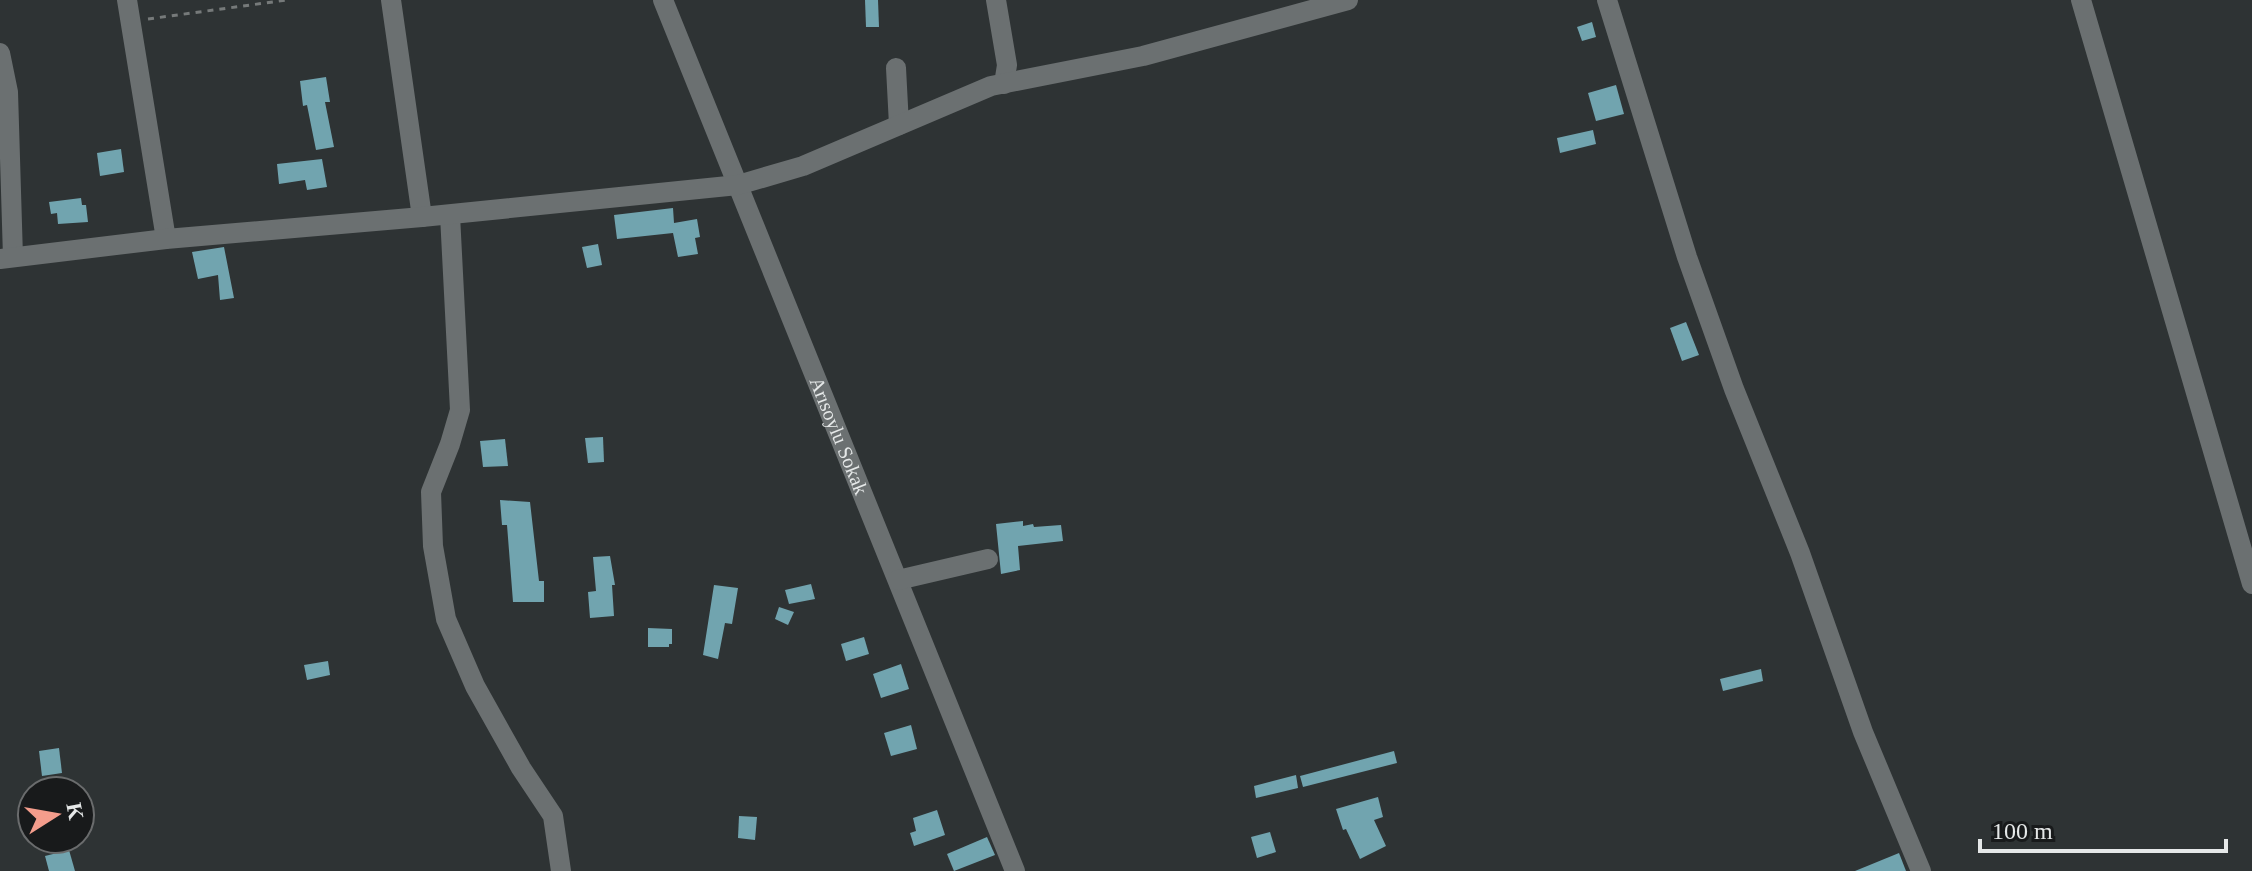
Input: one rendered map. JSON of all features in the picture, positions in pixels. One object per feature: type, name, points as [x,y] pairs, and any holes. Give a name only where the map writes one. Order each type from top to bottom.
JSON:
[{"type":"street","points":[[127,0],[166,239]]},
{"type":"street","points":[[391,0],[422,217]]},
{"type":"street","name":"Arısoylu Sokak","points":[[663,0],[1015,871]]},
{"type":"street","points":[[996,0],[1007,65],[1004,84]]},
{"type":"street","points":[[0,53],[8,92],[7,258],[166,239],[450,215],[738,185],[803,166],[991,86],[1143,56],[1348,0]]},
{"type":"street","points":[[1607,0],[1687,257],[1734,389],[1800,553],[1863,732],[1921,871]]},
{"type":"street","points":[[2081,0],[2252,584]]},
{"type":"street","points":[[896,68],[899,125]]},
{"type":"street","points":[[450,215],[460,410],[431,492],[433,546],[446,619],[475,686],[521,768],[553,816],[561,871]]},
{"type":"street","points":[[898,580],[988,559]]},
{"type":"path","points":[[131,22],[287,0]]},
{"type":"building","points":[[865,0],[878,0],[879,27],[866,27]]},
{"type":"building","points":[[1592,22],[1596,37],[1582,41],[1577,27]]},
{"type":"building","points":[[326,77],[330,102],[325,102],[334,147],[316,150],[307,105],[303,106],[300,81]]},
{"type":"building","points":[[1616,85],[1624,114],[1596,121],[1588,93]]},
{"type":"building","points":[[1593,130],[1596,144],[1560,153],[1557,138]]},
{"type":"building","points":[[121,149],[124,172],[100,176],[97,153]]},
{"type":"building","points":[[322,159],[327,187],[307,190],[305,180],[279,184],[277,164]]},
{"type":"building","points":[[81,198],[82,205],[86,205],[88,222],[58,224],[57,213],[51,214],[49,202]]},
{"type":"building","points":[[673,208],[674,223],[697,219],[700,237],[695,238],[698,254],[678,257],[673,233],[617,239],[614,215]]},
{"type":"building","points":[[598,244],[602,265],[587,268],[582,247]]},
{"type":"building","points":[[224,247],[234,298],[220,300],[218,275],[198,279],[192,252]]},
{"type":"building","points":[[1686,322],[1699,355],[1682,361],[1670,328]]},
{"type":"building","points":[[603,437],[604,462],[588,463],[585,438]]},
{"type":"building","points":[[505,439],[508,466],[483,467],[480,441]]},
{"type":"building","points":[[500,500],[530,502],[539,581],[544,581],[544,602],[513,602],[507,525],[502,525]]},
{"type":"building","points":[[1023,521],[1023,526],[1061,525],[1063,541],[1018,546],[1020,570],[1001,574],[996,524]]},
{"type":"building","points":[[610,556],[615,585],[612,585],[614,616],[590,618],[588,592],[596,591],[593,557]]},
{"type":"building","points":[[811,584],[815,599],[789,604],[785,590]]},
{"type":"building","points":[[714,585],[738,588],[732,624],[725,623],[718,659],[703,655]]},
{"type":"building","points":[[779,607],[794,612],[788,625],[775,619]]},
{"type":"building","points":[[648,628],[672,629],[672,644],[669,647],[648,647]]},
{"type":"building","points":[[864,637],[869,654],[846,661],[841,644]]},
{"type":"building","points":[[328,661],[330,675],[307,680],[304,665]]},
{"type":"building","points":[[901,664],[909,689],[881,698],[873,674]]},
{"type":"building","points":[[1761,669],[1763,681],[1723,691],[1720,679]]},
{"type":"building","points":[[911,725],[917,749],[891,756],[884,733]]},
{"type":"building","points":[[59,748],[62,773],[42,775],[39,751]]},
{"type":"building","points":[[1394,751],[1397,763],[1303,787],[1300,776]]},
{"type":"building","points":[[1296,775],[1298,788],[1256,798],[1254,786]]},
{"type":"building","points":[[1378,797],[1383,817],[1374,820],[1386,846],[1360,859],[1346,829],[1343,830],[1336,809]]},
{"type":"building","points":[[937,810],[945,835],[914,846],[910,833],[916,831],[913,818]]},
{"type":"building","points":[[739,816],[757,817],[755,840],[738,838]]},
{"type":"building","points":[[1270,832],[1276,852],[1257,858],[1251,837]]},
{"type":"building","points":[[987,837],[995,855],[954,871],[947,854]]},
{"type":"building","points":[[1899,853],[1906,871],[1855,871]]},
{"type":"building","points":[[70,855],[75,871],[49,871],[45,856]]}]
